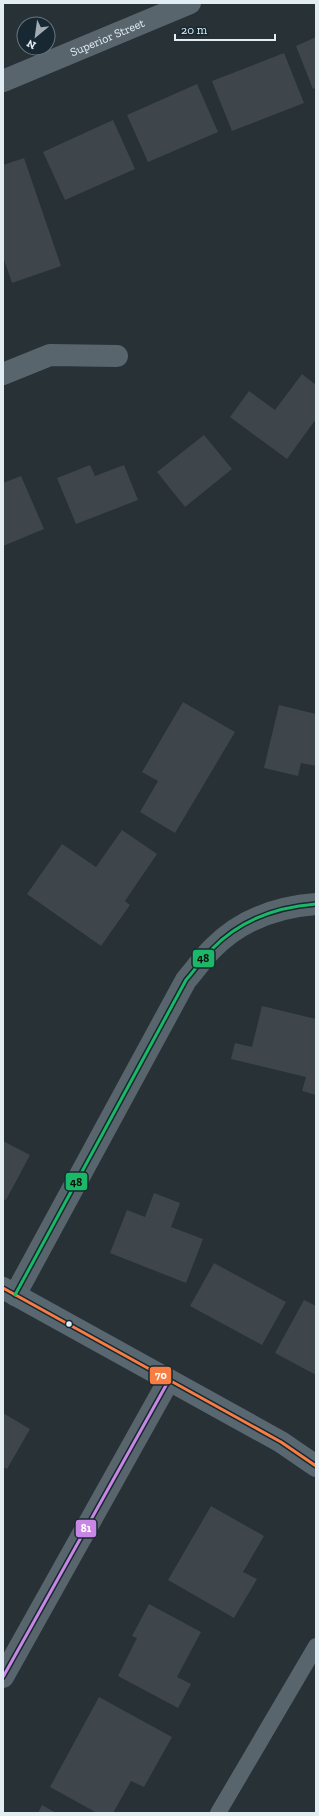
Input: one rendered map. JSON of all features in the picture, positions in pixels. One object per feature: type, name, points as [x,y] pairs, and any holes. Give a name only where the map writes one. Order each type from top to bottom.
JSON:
[{"type":"street","name":"Superior Street","points":[[3,82],[187,4]]},
{"type":"street","points":[[3,374],[50,355],[117,356]]},
{"type":"street","points":[[316,904],[302,905],[267,912],[237,928],[212,949],[186,980],[9,1292],[281,1442],[316,1466]]},
{"type":"street","points":[[3,1677],[169,1380]]},
{"type":"lane","points":[[218,1813],[316,1646]]},
{"type":"building","points":[[316,37],[316,88],[313,89],[296,46]]},
{"type":"building","points":[[284,53],[304,103],[232,131],[212,81]]},
{"type":"building","points":[[197,84],[218,132],[148,162],[127,115]]},
{"type":"building","points":[[113,120],[135,169],[65,200],[43,152]]},
{"type":"building","points":[[24,158],[61,266],[12,283],[3,257],[3,165]]},
{"type":"building","points":[[302,374],[316,385],[316,419],[287,459],[230,417],[249,391],[275,410]]},
{"type":"building","points":[[204,435],[232,469],[185,507],[157,472]]},
{"type":"building","points":[[90,465],[95,476],[124,465],[138,500],[76,524],[57,478]]},
{"type":"building","points":[[21,476],[44,529],[3,546],[3,483]]},
{"type":"building","points":[[183,702],[235,732],[175,833],[140,812],[158,781],[142,772]]},
{"type":"building","points":[[279,705],[316,714],[316,766],[301,763],[298,776],[264,768]]},
{"type":"building","points":[[122,830],[157,854],[125,901],[130,905],[101,946],[27,894],[62,844],[96,867]]},
{"type":"building","points":[[262,1006],[316,1019],[316,1095],[302,1091],[306,1077],[231,1059],[235,1043],[252,1047]]},
{"type":"building","points":[[3,1141],[30,1155],[6,1200],[3,1199]]},
{"type":"building","points":[[154,1193],[180,1203],[171,1227],[203,1239],[186,1283],[110,1253],[127,1210],[145,1217]]},
{"type":"building","points":[[214,1263],[286,1302],[262,1345],[190,1306]]},
{"type":"building","points":[[304,1300],[316,1306],[316,1375],[275,1353]]},
{"type":"building","points":[[3,1413],[30,1429],[7,1469],[3,1467]]},
{"type":"building","points":[[211,1506],[264,1536],[243,1572],[257,1579],[234,1618],[168,1580]]},
{"type":"building","points":[[149,1604],[201,1632],[177,1677],[191,1684],[178,1708],[118,1676],[137,1638],[132,1636]]},
{"type":"building","points":[[99,1697],[172,1737],[144,1787],[131,1781],[113,1813],[97,1813],[50,1787]]},
{"type":"building","points":[[42,1805],[56,1813],[38,1813]]},
{"type":"transit line","name":"48","points":[[15,1295],[186,980],[212,949],[234,930],[273,912],[287,908],[316,904]]},
{"type":"transit line","name":"70","points":[[3,1288],[281,1442],[316,1466]]},
{"type":"transit line","name":"81","points":[[3,1677],[169,1380]]}]
